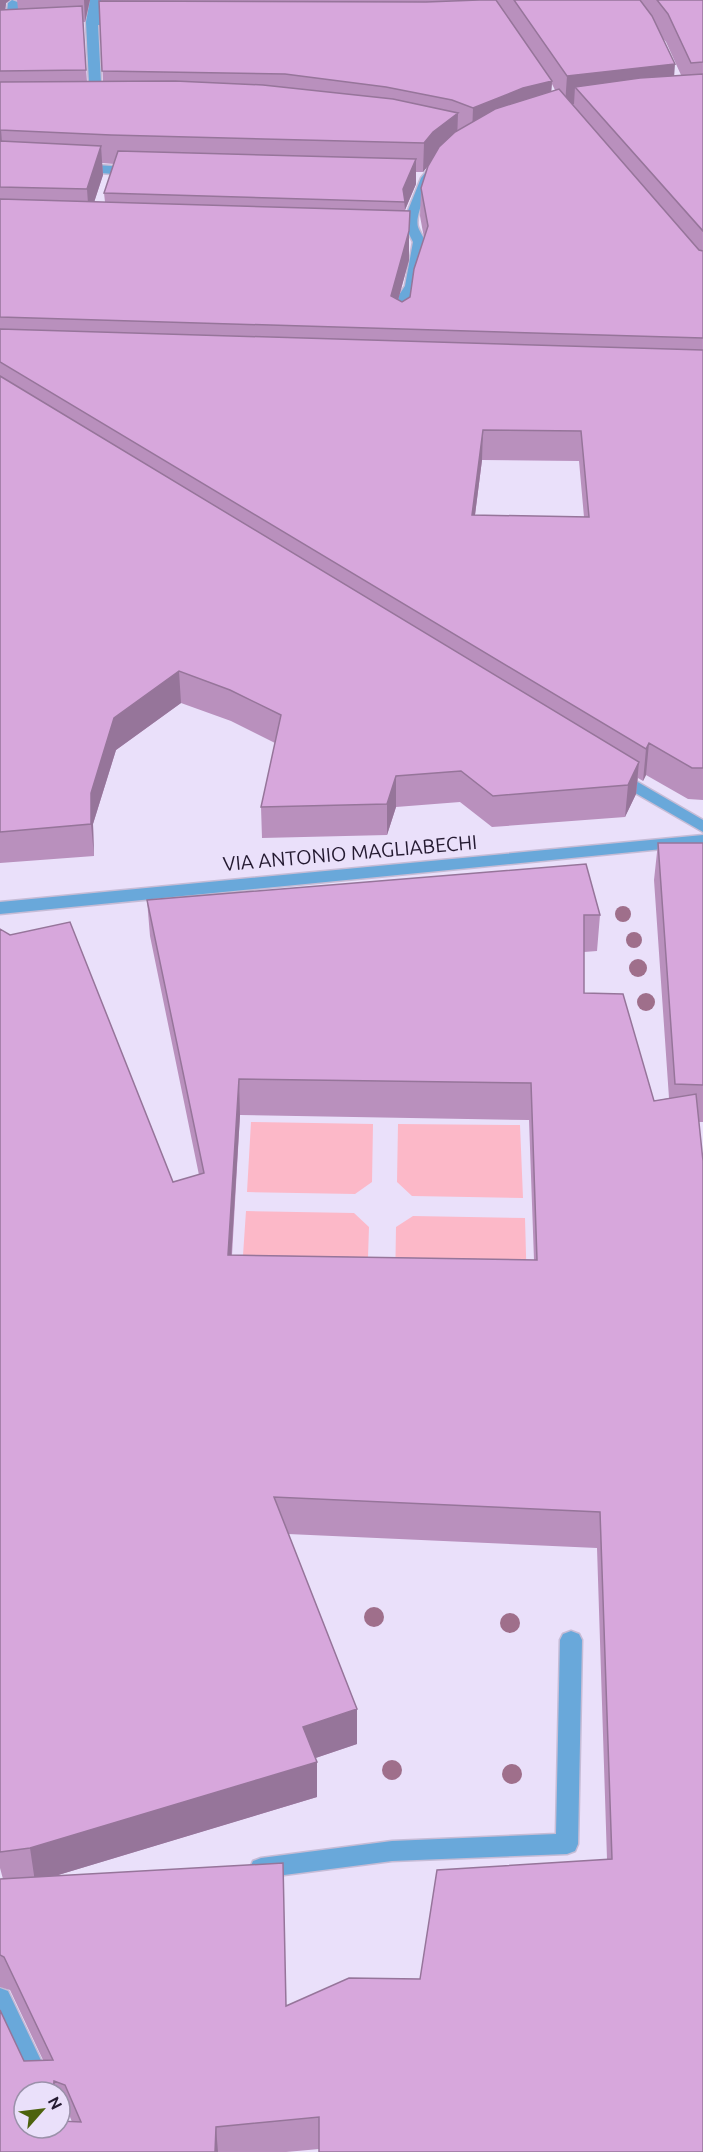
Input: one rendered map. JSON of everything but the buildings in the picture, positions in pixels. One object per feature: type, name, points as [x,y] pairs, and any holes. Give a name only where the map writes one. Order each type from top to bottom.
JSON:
[{"type":"street","points":[[96,0],[88,26],[96,103]]},
{"type":"street","points":[[10,31],[14,3]]},
{"type":"street","points":[[88,26],[140,22]]},
{"type":"street","points":[[400,326],[406,295],[412,286],[419,242],[409,234],[411,218],[422,178],[442,161]]},
{"type":"street","points":[[70,168],[116,174]]},
{"type":"street","points":[[604,767],[703,827]]},
{"type":"street","name":"VIA ANTONIO MAGLIABECHI","points":[[0,908],[703,840]]},
{"type":"street","points":[[237,1871],[392,1851],[567,1844],[571,1640]]},
{"type":"street","points":[[0,1999],[38,2080]]},
{"type":"shaded area","points":[[251,1122],[373,1124],[372,1182],[355,1194],[247,1192]]},
{"type":"shaded area","points":[[398,1124],[520,1125],[523,1198],[412,1196],[397,1182]]},
{"type":"shaded area","points":[[246,1211],[354,1213],[369,1227],[367,1288],[241,1285]]},
{"type":"shaded area","points":[[413,1216],[525,1218],[527,1291],[395,1289],[396,1227]]}]
